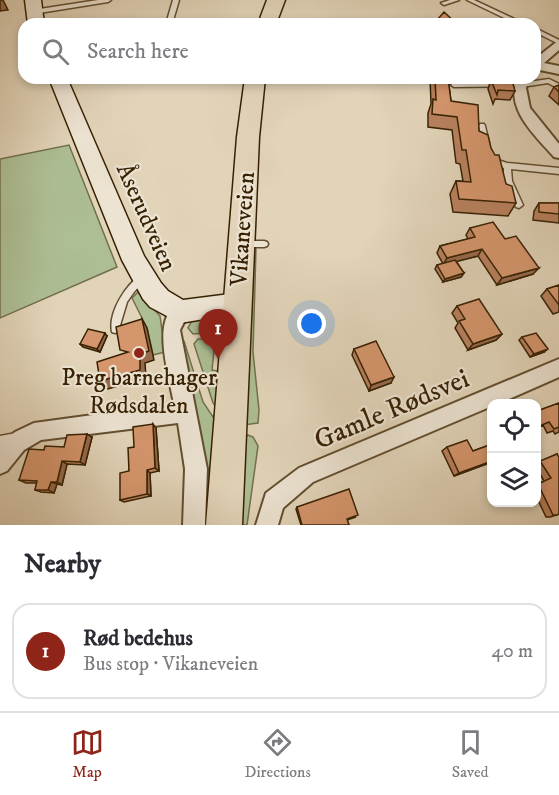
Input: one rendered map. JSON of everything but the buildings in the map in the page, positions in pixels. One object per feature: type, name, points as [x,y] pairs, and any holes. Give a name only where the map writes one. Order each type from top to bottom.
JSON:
[{"type":"main road","points":[[269,18],[276,0]]},
{"type":"main road","name":"Vikaneveien","points":[[224,525],[238,304],[253,244],[251,98],[254,84]]},
{"type":"street","points":[[541,60],[559,43]]},
{"type":"street","points":[[541,66],[559,70]]},
{"type":"street","name":"Åserudveien","points":[[60,84],[121,231],[143,278],[159,299],[180,312]]},
{"type":"street","points":[[520,84],[519,93],[525,110],[559,153]]},
{"type":"street","points":[[194,525],[196,469],[171,330],[180,312],[238,304]]},
{"type":"street","name":"Gamle Rødsvei","points":[[267,525],[274,501],[306,475],[559,368]]},
{"type":"street","points":[[0,464],[10,450],[26,436],[71,425],[186,412]]},
{"type":"lane","points":[[34,12],[108,0]]},
{"type":"lane","points":[[171,18],[176,0]]},
{"type":"lane","points":[[444,3],[456,0]]},
{"type":"lane","points":[[470,0],[509,18]]},
{"type":"lane","points":[[541,33],[559,43]]},
{"type":"lane","points":[[541,81],[549,81],[559,87]]},
{"type":"lane","points":[[454,85],[467,84]]},
{"type":"lane","points":[[482,126],[490,159],[494,163],[559,171]]},
{"type":"lane","points":[[507,166],[508,181],[519,205]]},
{"type":"lane","points":[[115,328],[121,301],[125,294],[143,278]]},
{"type":"lane","points":[[0,441],[26,436]]},
{"type":"green space","points":[[69,145],[117,267],[0,318],[0,159]]},
{"type":"green space","points":[[254,247],[256,249],[253,352],[259,410],[258,423],[244,425]]},
{"type":"green space","points":[[138,292],[160,316],[165,352],[153,355],[147,328],[132,298]]},
{"type":"green space","points":[[206,317],[218,328],[218,332],[193,334],[188,328],[192,321]]},
{"type":"green space","points":[[198,339],[212,339],[215,342],[212,370],[217,371],[223,396],[213,525],[201,525],[181,340],[184,341],[203,402],[213,417],[217,408],[213,403],[194,344]]},
{"type":"green space","points":[[248,435],[253,437],[258,446],[247,525],[233,525],[239,444]]},
{"type":"place","name":"Preg barnehager Rødsdalen","points":[[139,353]]},
{"type":"place","name":"Rød bedehus","points":[[218,359]]}]
